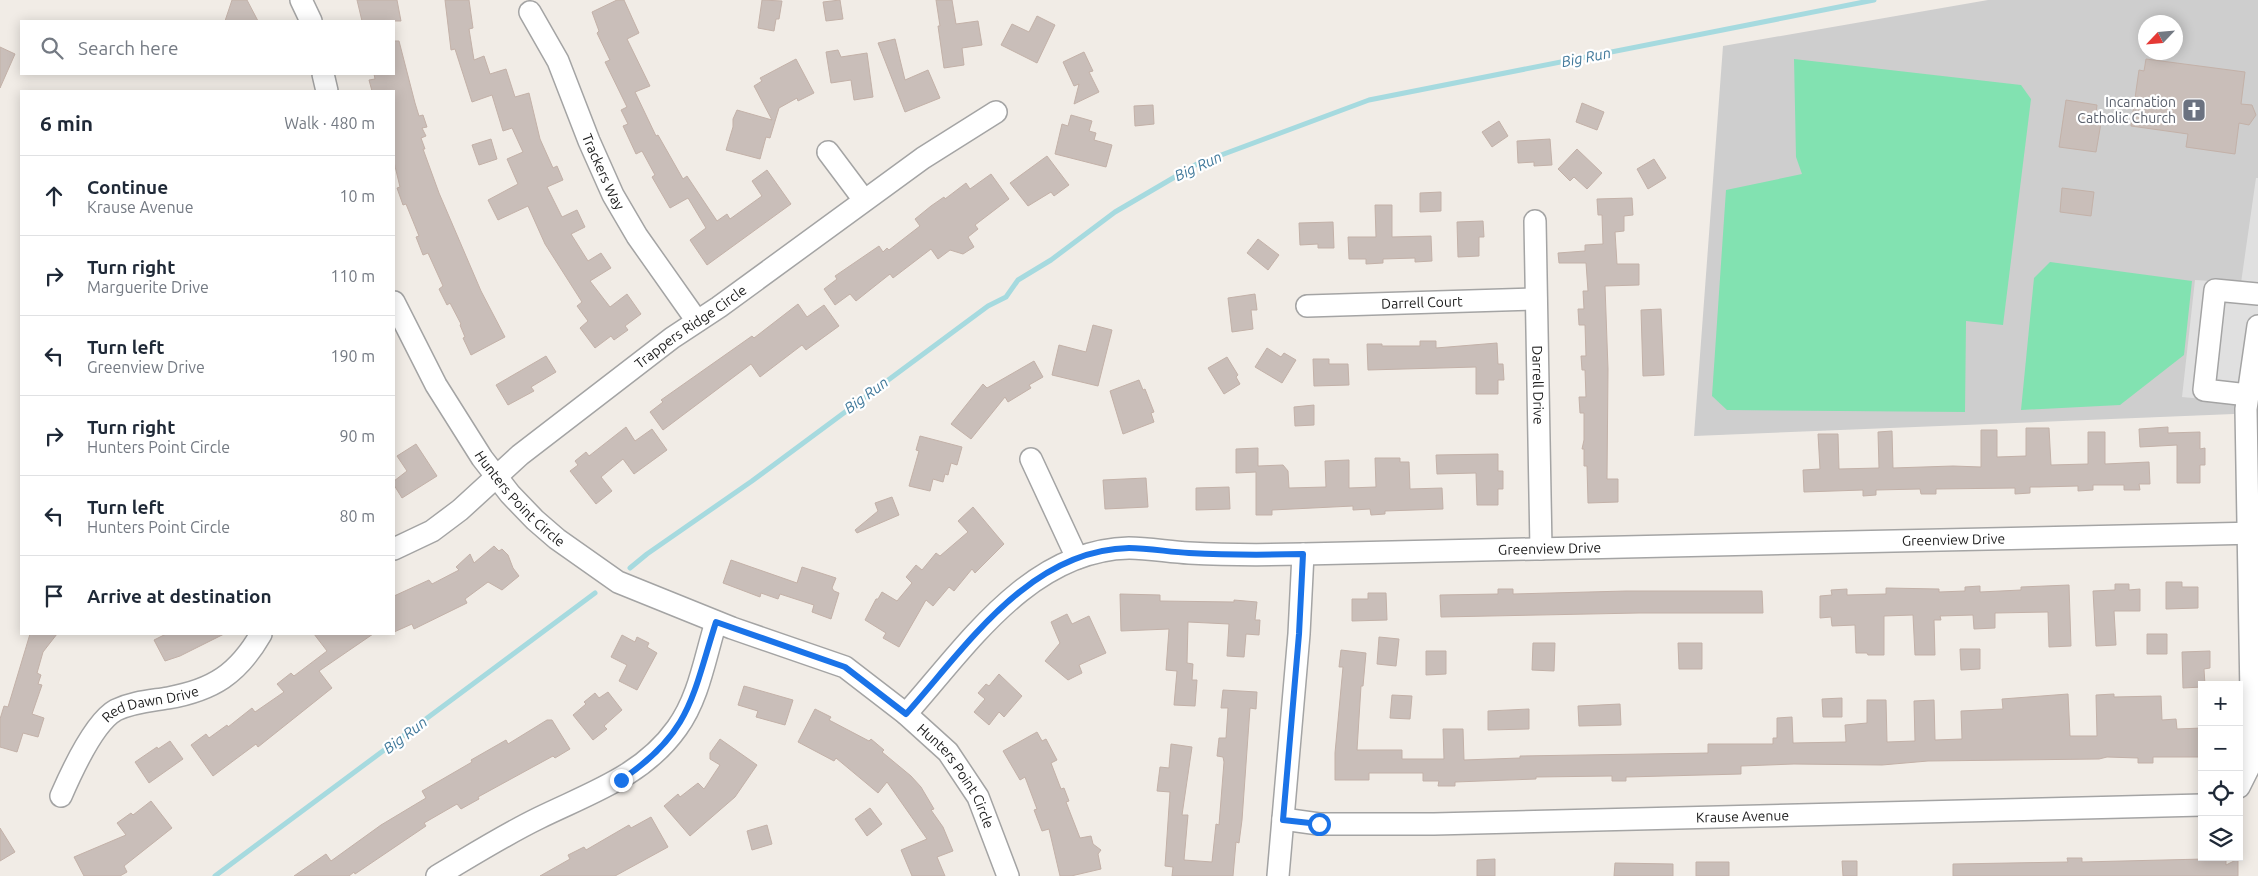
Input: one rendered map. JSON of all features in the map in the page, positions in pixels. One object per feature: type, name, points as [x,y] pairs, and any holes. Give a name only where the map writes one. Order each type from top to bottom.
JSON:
[{"type":"street","points":[[301,0],[311,20]]},
{"type":"street","name":"Trackers Way","points":[[530,12],[558,61],[589,141],[613,195],[637,236],[697,321]]},
{"type":"street","points":[[323,75],[327,90]]},
{"type":"street","name":"Trappers Ridge Circle","points":[[395,549],[432,531],[460,510],[496,477],[582,406],[672,338],[923,158],[996,112]]},
{"type":"street","points":[[828,152],[864,200]]},
{"type":"street","name":"Darrell Drive","points":[[1535,221],[1542,549]]},
{"type":"street","points":[[2251,392],[2204,390],[2215,290],[2258,294]]},
{"type":"street","name":"Darrell Court","points":[[1307,306],[1536,299]]},
{"type":"street","name":"Hunters Point Circle","points":[[395,304],[436,385],[482,458],[510,494],[542,526],[618,582],[716,622],[845,667],[906,714],[948,752],[978,797],[1008,876]]},
{"type":"street","points":[[2243,779],[2250,765],[2252,753],[2254,533],[2251,392],[2258,326]]},
{"type":"street","points":[[1031,459],[1077,558]]},
{"type":"street","name":"Greenview Drive","points":[[906,714],[1003,604],[1042,575],[1077,558],[1102,551],[1128,548],[1232,555],[1303,554],[2254,533]]},
{"type":"street","points":[[1278,876],[1299,634],[1303,554]]},
{"type":"street","points":[[437,876],[538,818],[621,780],[645,764],[663,748],[678,727],[691,703],[716,622]]},
{"type":"street","name":"Red Dawn Drive","points":[[61,796],[71,771],[102,722],[116,711],[142,701],[167,698],[206,689],[225,677],[240,663],[253,649],[261,635]]},
{"type":"street","name":"Krause Avenue","points":[[1283,820],[1319,824],[1434,824],[2198,805]]},
{"type":"shaded area","points":[[1988,0],[2258,0],[2258,413],[1694,436],[1723,46]]},
{"type":"shaded area","points":[[2256,178],[2258,178],[2258,388],[2234,402],[2182,397],[2195,280],[2241,283]]},
{"type":"green space","points":[[1794,59],[2021,85],[2031,99],[2003,325],[1966,321],[1965,412],[1727,410],[1712,396],[1726,190],[1802,174],[1796,157]]},
{"type":"green space","points":[[2050,262],[2192,281],[2184,355],[2120,405],[2021,410],[2034,278]]},
{"type":"building","points":[[232,0],[247,0],[257,20],[225,20]]},
{"type":"building","points":[[357,0],[397,0],[401,21],[362,20]]},
{"type":"building","points":[[445,0],[469,0],[473,28],[469,29],[474,60],[484,56],[490,74],[506,69],[515,97],[529,93],[540,139],[553,168],[557,166],[563,180],[547,187],[562,217],[577,210],[585,227],[571,234],[588,261],[601,253],[611,268],[590,281],[610,307],[627,294],[641,314],[625,326],[628,330],[614,340],[611,336],[595,348],[580,328],[588,321],[577,306],[582,302],[545,244],[528,206],[498,220],[488,200],[518,184],[507,159],[523,152],[512,128],[503,131],[492,95],[472,102],[455,49],[451,50]]},
{"type":"building","points":[[617,0],[624,0],[639,33],[627,39],[650,86],[635,92],[656,136],[658,135],[683,179],[687,176],[717,221],[727,214],[730,219],[762,196],[752,181],[767,170],[791,204],[707,265],[690,240],[706,228],[688,198],[670,208],[652,177],[655,175],[642,151],[636,154],[623,126],[628,124],[621,110],[627,107],[605,62],[610,60],[597,33],[599,31],[592,12]]},
{"type":"building","points":[[762,0],[782,1],[779,19],[776,19],[774,31],[758,28]]},
{"type":"building","points":[[840,0],[843,19],[826,21],[823,2]]},
{"type":"building","points":[[936,0],[952,0],[956,24],[978,21],[982,45],[962,48],[964,65],[944,68]]},
{"type":"building","points":[[1037,16],[1055,25],[1037,63],[1001,45],[1012,24],[1029,32]]},
{"type":"building","points":[[895,39],[905,80],[928,70],[940,98],[905,112],[878,43]]},
{"type":"building","points":[[395,41],[399,41],[419,116],[423,115],[427,127],[422,128],[426,136],[421,138],[425,149],[423,149],[439,193],[481,291],[505,337],[471,355],[463,338],[465,337],[461,324],[450,303],[447,305],[439,289],[443,286],[428,253],[423,255],[416,237],[419,236],[406,204],[403,205],[397,188],[400,187],[395,166],[395,90],[372,90],[369,80],[375,79],[374,75],[395,75]]},
{"type":"building","points":[[0,47],[15,54],[0,88]]},
{"type":"building","points":[[838,50],[841,57],[867,53],[873,97],[854,100],[851,80],[831,83],[826,52]]},
{"type":"building","points":[[1084,52],[1093,71],[1089,72],[1099,92],[1074,104],[1079,84],[1074,86],[1063,62]]},
{"type":"building","points":[[796,59],[814,93],[798,101],[797,98],[779,108],[770,138],[766,137],[760,159],[726,150],[737,110],[772,120],[754,86],[762,81],[760,78]]},
{"type":"building","name":"Incarnation Catholic Church","points":[[2146,60],[2154,60],[2245,72],[2241,104],[2252,105],[2256,115],[2249,125],[2239,123],[2235,154],[2186,147],[2188,134],[2131,126],[2139,70],[2144,71]]},
{"type":"building","points":[[2066,100],[2097,105],[2095,122],[2101,123],[2096,152],[2059,147]]},
{"type":"building","points":[[1582,103],[1604,112],[1597,130],[1576,122]]},
{"type":"building","points":[[1153,105],[1154,124],[1135,126],[1134,106]]},
{"type":"building","points":[[1071,115],[1092,121],[1089,131],[1096,133],[1094,140],[1112,145],[1106,167],[1055,154],[1062,124],[1068,126]]},
{"type":"building","points":[[1499,121],[1508,136],[1492,147],[1482,132]]},
{"type":"building","points":[[491,139],[497,159],[479,165],[472,145]]},
{"type":"building","points":[[1550,139],[1552,165],[1534,166],[1534,162],[1518,163],[1517,141]]},
{"type":"building","points":[[1577,149],[1602,173],[1587,189],[1574,177],[1570,181],[1558,169]]},
{"type":"building","points":[[1047,156],[1069,185],[1054,196],[1051,192],[1028,206],[1010,183]]},
{"type":"building","points":[[1654,159],[1666,178],[1648,189],[1637,169]]},
{"type":"building","points":[[991,174],[1009,199],[975,225],[978,229],[968,237],[974,247],[963,254],[950,250],[938,259],[931,249],[893,278],[890,274],[856,301],[850,294],[835,305],[824,289],[837,279],[835,276],[879,246],[883,252],[887,248],[889,250],[920,226],[915,219],[931,206],[944,197],[945,199],[966,183],[970,189]]},
{"type":"building","points":[[2062,188],[2094,192],[2091,216],[2060,212]]},
{"type":"building","points":[[1441,192],[1441,211],[1420,212],[1420,193]]},
{"type":"building","points":[[1632,198],[1633,215],[1624,216],[1624,231],[1615,232],[1617,264],[1639,264],[1639,285],[1605,286],[1608,369],[1607,479],[1618,479],[1618,502],[1588,503],[1587,466],[1584,466],[1584,449],[1582,449],[1584,413],[1580,413],[1579,397],[1586,397],[1585,370],[1582,370],[1581,356],[1586,356],[1585,325],[1579,325],[1578,309],[1584,309],[1583,291],[1588,291],[1586,263],[1559,263],[1558,253],[1585,251],[1585,245],[1603,244],[1602,215],[1598,215],[1597,199]]},
{"type":"building","points":[[1375,205],[1392,205],[1392,237],[1431,236],[1432,261],[1415,262],[1415,258],[1383,259],[1383,263],[1366,264],[1366,259],[1349,259],[1348,237],[1376,237]]},
{"type":"building","points":[[1483,221],[1484,237],[1479,237],[1479,256],[1458,257],[1457,222]]},
{"type":"building","points":[[1333,222],[1334,248],[1318,248],[1318,244],[1300,245],[1299,223]]},
{"type":"building","points":[[1258,239],[1279,255],[1268,270],[1247,253]]},
{"type":"building","points":[[1255,294],[1257,310],[1251,310],[1253,329],[1232,332],[1228,298]]},
{"type":"building","points":[[798,304],[807,317],[824,305],[839,326],[806,350],[802,345],[760,377],[751,364],[663,430],[650,412],[663,402],[661,400],[752,336],[754,338]]},
{"type":"building","points":[[1661,309],[1664,375],[1643,376],[1641,310]]},
{"type":"building","points":[[1093,325],[1112,330],[1098,386],[1052,375],[1059,345],[1086,352]]},
{"type":"building","points":[[1420,341],[1436,341],[1436,348],[1497,343],[1498,364],[1503,364],[1504,380],[1498,380],[1498,394],[1476,394],[1476,367],[1368,370],[1367,344],[1420,346]]},
{"type":"building","points":[[1267,348],[1281,357],[1284,353],[1296,360],[1282,383],[1255,367]]},
{"type":"building","points":[[546,356],[556,372],[531,387],[534,391],[508,405],[496,385]]},
{"type":"building","points":[[1227,357],[1238,375],[1236,377],[1240,384],[1224,394],[1208,368]]},
{"type":"building","points":[[1313,359],[1329,359],[1329,364],[1348,364],[1349,385],[1314,386]]},
{"type":"building","points":[[1034,361],[1043,377],[1029,385],[1031,388],[1008,402],[1005,397],[971,439],[951,424],[983,384],[987,388]]},
{"type":"building","points":[[1139,380],[1143,390],[1145,389],[1154,412],[1151,413],[1154,422],[1123,434],[1110,391]]},
{"type":"building","points":[[1314,405],[1314,425],[1295,426],[1294,407]]},
{"type":"building","points":[[626,427],[635,441],[652,429],[667,450],[634,474],[623,459],[601,477],[612,491],[596,504],[570,471],[578,465],[575,461],[586,452],[589,456]]},
{"type":"building","points":[[2168,427],[2168,433],[2200,432],[2200,449],[2205,448],[2205,465],[2200,465],[2200,483],[2177,483],[2177,445],[2140,447],[2139,429]]},
{"type":"building","points":[[2026,428],[2049,428],[2051,465],[2088,464],[2088,432],[2105,432],[2105,464],[2149,462],[2150,484],[2139,484],[2140,490],[2124,490],[2124,485],[2093,485],[2093,490],[2078,491],[2078,486],[2030,487],[2030,493],[2015,494],[2015,488],[1936,489],[1936,494],[1921,494],[1920,489],[1876,490],[1876,495],[1863,496],[1863,490],[1804,492],[1803,470],[1820,469],[1818,434],[1838,434],[1839,469],[1879,468],[1878,432],[1892,431],[1893,468],[1981,467],[1981,430],[1997,430],[1997,457],[2026,456]]},
{"type":"building","points":[[920,436],[962,447],[957,465],[951,463],[948,475],[945,474],[943,482],[933,479],[930,491],[909,486],[919,451],[916,450]]},
{"type":"building","points":[[416,444],[437,476],[402,498],[395,487],[395,480],[407,471],[397,456]]},
{"type":"building","points":[[1258,448],[1258,466],[1283,465],[1288,471],[1289,488],[1326,487],[1325,461],[1349,460],[1349,488],[1376,487],[1375,458],[1400,458],[1400,462],[1409,462],[1410,489],[1442,488],[1443,509],[1385,511],[1385,514],[1371,515],[1370,509],[1353,510],[1353,506],[1272,510],[1272,515],[1256,515],[1256,472],[1236,473],[1236,449]]},
{"type":"building","points":[[1498,454],[1498,471],[1503,471],[1503,489],[1498,489],[1498,505],[1477,505],[1476,473],[1437,474],[1436,455]]},
{"type":"building","points":[[1146,478],[1148,507],[1105,509],[1103,480]]},
{"type":"building","points":[[1229,487],[1230,509],[1196,510],[1196,488]]},
{"type":"building","points":[[892,497],[899,515],[857,533],[855,530],[878,511],[875,503]]},
{"type":"building","points":[[973,507],[1004,544],[975,573],[972,569],[954,591],[949,587],[933,606],[926,600],[899,647],[883,638],[886,633],[865,620],[876,599],[878,599],[882,592],[897,601],[912,583],[906,577],[916,565],[922,570],[936,553],[940,556],[968,532],[958,521]]},
{"type":"building","points":[[494,546],[499,551],[502,549],[508,555],[513,568],[519,576],[502,590],[488,582],[465,599],[467,603],[414,629],[412,624],[395,632],[395,596],[429,580],[432,584],[459,570],[456,567],[470,554],[474,563]]},
{"type":"building","points":[[731,560],[797,583],[802,567],[836,578],[832,588],[839,593],[831,619],[812,612],[814,605],[780,594],[778,599],[761,593],[760,597],[723,583]]},
{"type":"building","points":[[2166,582],[2182,582],[2182,587],[2198,587],[2198,608],[2166,609]]},
{"type":"building","points":[[2115,584],[2129,584],[2129,590],[2140,589],[2140,611],[2114,611],[2116,645],[2096,646],[2093,591],[2115,590]]},
{"type":"building","points":[[2069,585],[2071,646],[2049,647],[2048,612],[1995,613],[1995,628],[1974,629],[1973,615],[1940,616],[1941,620],[1934,620],[1935,655],[1915,655],[1913,615],[1884,616],[1884,655],[1868,655],[1867,653],[1856,653],[1855,625],[1832,626],[1831,617],[1820,618],[1820,596],[1832,595],[1831,590],[1847,589],[1847,595],[1886,594],[1886,588],[1939,589],[1939,592],[1965,591],[1965,587],[1980,586],[1980,592],[2021,590],[2021,587]]},
{"type":"building","points":[[1498,589],[1513,589],[1513,594],[1626,591],[1762,591],[1763,613],[1639,613],[1441,617],[1440,595],[1498,594]]},
{"type":"building","points":[[1368,593],[1386,593],[1387,620],[1352,621],[1352,599],[1368,599]]},
{"type":"building","points":[[1120,594],[1160,595],[1160,601],[1234,602],[1234,600],[1257,602],[1255,620],[1260,620],[1259,635],[1246,634],[1244,657],[1227,656],[1229,624],[1188,622],[1187,663],[1193,664],[1192,680],[1197,680],[1195,706],[1174,705],[1177,671],[1166,670],[1169,629],[1121,631]]},
{"type":"building","points":[[1067,614],[1072,624],[1089,616],[1106,653],[1079,665],[1082,673],[1068,680],[1045,661],[1060,643],[1051,622]]},
{"type":"building","points":[[2147,634],[2167,634],[2167,654],[2147,654]]},
{"type":"building","points":[[30,635],[56,635],[43,652],[37,673],[41,675],[38,684],[42,685],[32,714],[44,718],[38,737],[23,733],[17,752],[0,747],[0,719],[4,706],[8,707]]},
{"type":"building","points":[[164,635],[222,635],[180,656],[165,661],[154,640]]},
{"type":"building","points":[[315,635],[372,635],[319,671],[332,688],[258,747],[256,744],[213,776],[191,745],[206,734],[209,738],[227,725],[228,727],[252,708],[255,712],[284,692],[277,684],[291,673],[294,676],[327,651]]},
{"type":"building","points":[[622,635],[635,642],[637,637],[649,643],[647,647],[657,653],[637,690],[619,681],[627,665],[611,657]]},
{"type":"building","points":[[1379,637],[1399,639],[1396,666],[1377,664]]},
{"type":"building","points":[[1533,643],[1555,643],[1554,671],[1532,670]]},
{"type":"building","points":[[1678,643],[1702,643],[1702,669],[1679,669]]},
{"type":"building","points":[[1960,649],[1980,649],[1980,669],[1961,670]]},
{"type":"building","points":[[1341,650],[1366,653],[1363,686],[1361,686],[1357,750],[1402,750],[1402,759],[1444,759],[1443,729],[1463,729],[1464,760],[1520,758],[1520,756],[1708,753],[1708,744],[1773,744],[1773,738],[1777,738],[1777,718],[1792,717],[1793,743],[1846,742],[1845,725],[1867,723],[1867,700],[1886,700],[1887,742],[1915,741],[1914,701],[1934,700],[1935,740],[1962,739],[1961,711],[2003,709],[2002,699],[2068,694],[2070,736],[2097,736],[2096,695],[2114,694],[2114,697],[2161,696],[2162,720],[2176,719],[2177,729],[2198,728],[2198,757],[2153,757],[2153,763],[2138,763],[2138,758],[2107,757],[2099,759],[1928,761],[1882,765],[1794,764],[1741,766],[1741,774],[1626,777],[1626,781],[1612,781],[1612,776],[1536,777],[1536,779],[1455,782],[1455,786],[1438,786],[1439,781],[1423,781],[1423,773],[1369,773],[1369,780],[1335,780],[1335,753],[1343,667],[1339,667]]},
{"type":"building","points":[[1426,651],[1446,651],[1446,674],[1426,675]]},
{"type":"building","points":[[2210,651],[2210,668],[2204,669],[2205,681],[2198,681],[2198,687],[2183,688],[2182,652]]},
{"type":"building","points":[[999,674],[1022,696],[1004,717],[999,712],[989,725],[974,712],[985,699],[978,693],[986,684],[989,686]]},
{"type":"building","points":[[744,686],[793,700],[785,725],[756,717],[758,711],[738,705]]},
{"type":"building","points":[[1223,690],[1257,692],[1256,709],[1250,708],[1242,820],[1239,843],[1236,842],[1233,876],[1172,876],[1173,867],[1165,866],[1170,792],[1157,791],[1160,767],[1169,768],[1171,744],[1192,747],[1182,815],[1188,815],[1184,860],[1212,862],[1216,824],[1219,825],[1224,762],[1223,757],[1217,756],[1219,738],[1226,738],[1228,708],[1221,708]]},
{"type":"building","points":[[608,692],[622,710],[604,726],[607,729],[593,740],[573,715],[595,693],[599,698]]},
{"type":"building","points":[[1392,695],[1412,696],[1410,719],[1390,718]]},
{"type":"building","points":[[1842,698],[1842,717],[1823,717],[1822,699]]},
{"type":"building","points":[[1620,704],[1621,725],[1579,726],[1578,706]]},
{"type":"building","points":[[815,709],[831,717],[829,720],[869,741],[871,739],[884,750],[882,752],[911,776],[921,787],[934,809],[931,810],[943,827],[953,851],[937,857],[945,876],[912,876],[901,850],[927,839],[887,782],[878,793],[836,758],[834,761],[798,742]]},
{"type":"building","points":[[1529,709],[1529,729],[1488,730],[1488,711]]},
{"type":"building","points":[[547,720],[552,720],[570,749],[555,758],[553,756],[478,797],[479,799],[461,809],[457,804],[424,823],[426,826],[355,874],[354,872],[349,876],[294,876],[326,854],[331,861],[381,825],[426,798],[422,791],[506,740],[508,744]]},
{"type":"building","points":[[1037,732],[1042,741],[1046,739],[1057,760],[1051,763],[1061,789],[1064,788],[1069,801],[1066,802],[1080,838],[1091,836],[1093,844],[1101,850],[1098,854],[1101,869],[1071,876],[1060,876],[1049,829],[1042,831],[1034,810],[1037,809],[1025,777],[1020,780],[1003,751]]},
{"type":"building","points":[[720,739],[757,765],[735,797],[690,836],[664,806],[678,794],[680,797],[698,783],[704,789],[720,765],[710,759],[710,753]]},
{"type":"building","points":[[170,741],[183,759],[149,783],[135,762],[157,747],[158,749]]},
{"type":"building","points":[[151,801],[172,828],[124,866],[127,872],[120,876],[84,876],[74,857],[126,835],[117,823],[131,813],[133,815]]},
{"type":"building","points":[[870,808],[882,824],[867,836],[855,819]]},
{"type":"building","points":[[651,817],[668,847],[615,876],[540,876],[570,859],[568,855],[584,847],[586,850],[629,825],[631,828]]},
{"type":"building","points":[[767,825],[772,844],[752,850],[747,831]]},
{"type":"building","points":[[0,828],[15,852],[0,861]]},
{"type":"building","points":[[2067,858],[2082,858],[2082,862],[2198,859],[2198,861],[2226,861],[2226,865],[2238,861],[2238,876],[1953,876],[1953,864],[2068,862]]},
{"type":"building","points":[[1495,859],[1495,876],[1477,876],[1477,860]]},
{"type":"building","points":[[1842,861],[1857,861],[1857,876],[1843,876]]},
{"type":"building","points":[[1696,862],[1729,862],[1729,876],[1696,876]]},
{"type":"building","points":[[1615,863],[1673,864],[1673,876],[1614,876]]},
{"type":"waterway","name":"Big Run","points":[[630,568],[647,554],[752,481],[988,306],[1006,297],[1018,280],[1051,260],[1115,212],[1197,164],[1369,100],[1874,0]]},
{"type":"waterway","name":"Big Run","points":[[215,876],[595,593]]},
{"type":"place","name":"Incarnation Catholic Church","points":[[2194,110]]},
{"type":"route","points":[[621,780],[645,764],[663,748],[678,727],[691,703],[716,622],[845,667],[906,714],[1003,604],[1042,575],[1065,562],[1102,551],[1128,548],[1232,555],[1303,554],[1299,634],[1283,820],[1319,824]]}]
